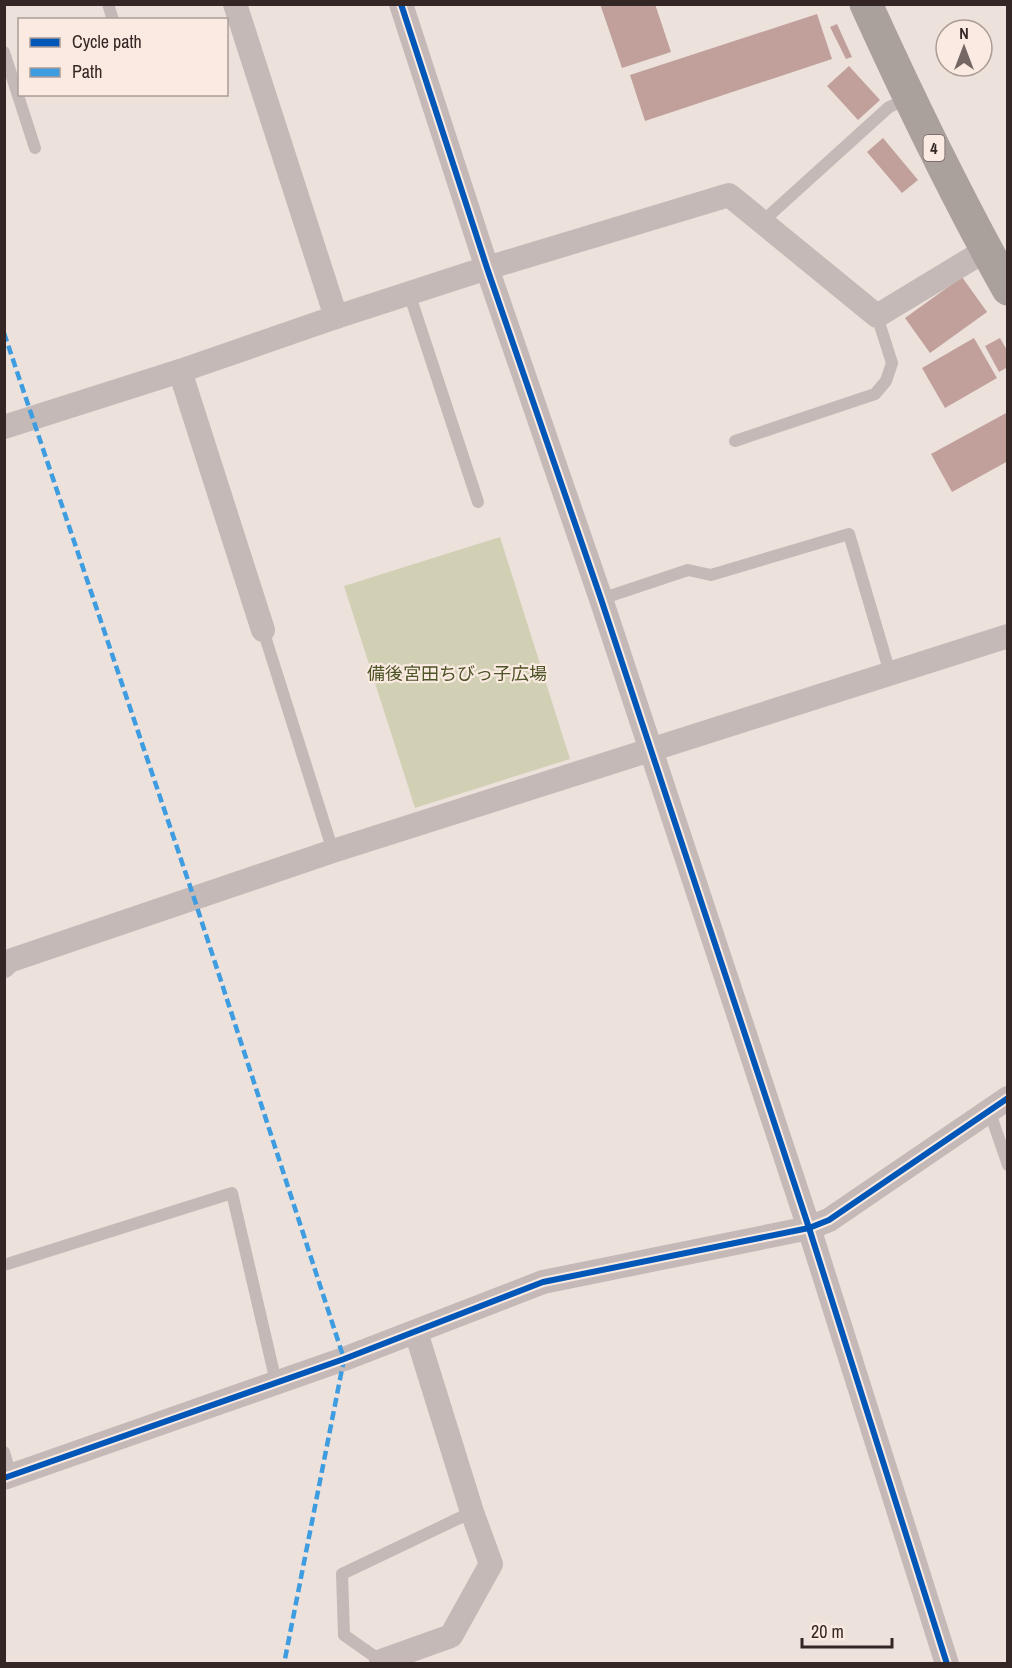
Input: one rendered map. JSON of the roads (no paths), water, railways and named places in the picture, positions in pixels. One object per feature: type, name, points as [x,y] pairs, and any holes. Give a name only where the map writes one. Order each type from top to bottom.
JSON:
[{"type":"highway","name":"4","points":[[866,4],[909,99],[1008,289]]},
{"type":"street","points":[[235,4],[336,317]]},
{"type":"street","points":[[401,4],[809,1228],[947,1664]]},
{"type":"street","points":[[4,427],[180,371],[487,267],[729,195],[878,316],[986,250]]},
{"type":"street","points":[[180,371],[263,630]]},
{"type":"street","points":[[4,966],[9,961],[333,851],[1008,636]]},
{"type":"street","points":[[8,1477],[416,1332],[543,1282],[809,1228],[829,1220],[998,1104]]},
{"type":"street","points":[[381,1662],[451,1636],[491,1564],[471,1512],[416,1332]]},
{"type":"lane","points":[[4,52],[18,95]]},
{"type":"lane","points":[[18,96],[35,148]]},
{"type":"lane","points":[[763,221],[889,107],[909,99]]},
{"type":"lane","points":[[409,293],[478,502]]},
{"type":"lane","points":[[735,441],[875,394],[886,381],[892,363],[878,316]]},
{"type":"lane","points":[[601,599],[688,570],[711,575],[849,534],[890,673]]},
{"type":"lane","points":[[263,630],[333,851]]},
{"type":"lane","points":[[998,1104],[1008,1165]]},
{"type":"lane","points":[[4,1265],[232,1193],[276,1382]]},
{"type":"lane","points":[[4,1452],[8,1477]]},
{"type":"lane","points":[[381,1662],[344,1635],[342,1574],[471,1512]]},
{"type":"park label","name":"備後宮田ちびっ子広場","points":[[457,673]]}]
